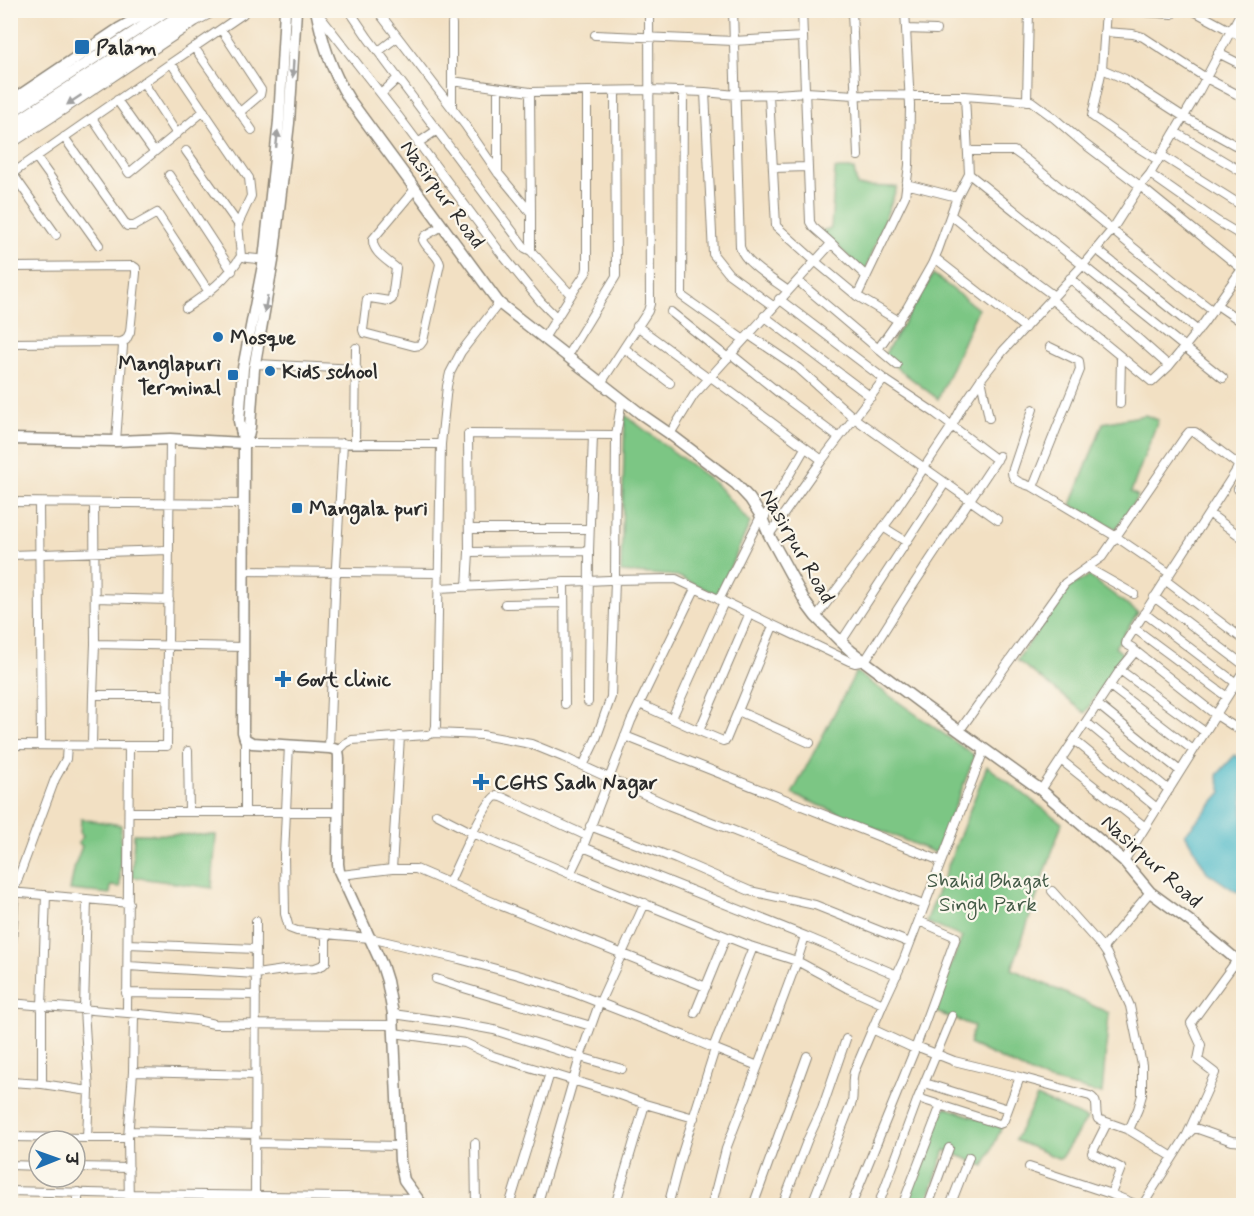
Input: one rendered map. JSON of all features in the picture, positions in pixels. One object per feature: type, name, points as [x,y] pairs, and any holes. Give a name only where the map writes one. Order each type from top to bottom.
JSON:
[{"type":"main road","points":[[10,128],[190,10]]},
{"type":"main road","points":[[10,141],[211,10]]},
{"type":"street","points":[[10,102],[120,28],[151,10]]},
{"type":"street","points":[[10,113],[168,10]]},
{"type":"street","points":[[244,443],[250,427],[254,369],[269,261],[279,164],[285,10]]},
{"type":"street","points":[[279,164],[290,123],[296,10]]},
{"type":"street","points":[[316,10],[522,280],[557,318]]},
{"type":"street","name":"Nasirpur Road","points":[[316,10],[324,46],[341,86],[499,303],[640,414],[736,484],[750,498],[762,518],[807,605],[841,642],[1041,790],[1124,861],[1150,892],[1191,922],[1240,963]]},
{"type":"street","points":[[349,10],[525,248],[531,251],[571,295]]},
{"type":"street","points":[[377,10],[498,173],[531,213]]},
{"type":"street","points":[[602,383],[648,311],[650,304],[649,10]]},
{"type":"street","points":[[733,10],[740,247],[741,252],[749,261],[788,291]]},
{"type":"street","points":[[802,10],[810,222],[866,276]]},
{"type":"street","points":[[852,10],[858,156]]},
{"type":"street","points":[[857,296],[906,196],[909,165],[909,95],[905,10]]},
{"type":"street","points":[[1028,101],[1029,10]]},
{"type":"street","points":[[1106,10],[1102,69],[1092,116],[1126,140],[1160,157],[1244,207]]},
{"type":"street","points":[[1116,10],[1172,14]]},
{"type":"street","points":[[1192,10],[1203,13],[1231,33],[1244,38]]},
{"type":"street","points":[[816,617],[891,517],[981,379],[1003,351],[1083,265],[1112,230],[1150,174],[1184,117],[1242,10]]},
{"type":"street","points":[[56,235],[11,174],[243,14]]},
{"type":"street","points":[[452,24],[452,109]]},
{"type":"street","points":[[221,29],[261,90],[260,95],[240,112]]},
{"type":"street","points":[[906,29],[936,30]]},
{"type":"street","points":[[1104,32],[1143,37],[1206,78],[1244,98]]},
{"type":"street","points":[[595,35],[734,41],[803,37]]},
{"type":"street","points":[[379,51],[397,37]]},
{"type":"street","points":[[194,47],[252,129]]},
{"type":"street","points":[[1218,53],[1244,66]]},
{"type":"street","points":[[171,63],[249,178],[251,196],[238,224]]},
{"type":"street","points":[[1102,69],[1125,79],[1184,117],[1244,150]]},
{"type":"street","points":[[381,94],[398,78]]},
{"type":"street","points":[[452,81],[530,92],[650,90],[736,95],[806,92],[965,96],[1028,101],[1045,111],[1243,270],[1198,331],[1169,366],[1152,382],[951,215]]},
{"type":"street","points":[[143,82],[177,134]]},
{"type":"street","points":[[498,87],[498,173]]},
{"type":"street","points":[[567,356],[616,276],[615,91]]},
{"type":"street","points":[[530,92],[531,251]]},
{"type":"street","points":[[544,338],[587,268],[587,92]]},
{"type":"street","points":[[683,92],[682,296],[746,338],[798,368],[854,418],[998,519]]},
{"type":"street","points":[[438,588],[676,579],[849,661],[855,663],[865,661],[998,458],[776,303],[729,274],[716,259],[705,92]]},
{"type":"street","points":[[770,94],[776,226],[857,296],[899,321]]},
{"type":"street","points":[[878,349],[899,321],[935,258],[957,197],[969,174],[965,96]]},
{"type":"street","points":[[117,100],[154,152]]},
{"type":"street","points":[[92,118],[129,173],[204,111]]},
{"type":"street","points":[[418,143],[437,130]]},
{"type":"street","points":[[1175,132],[1244,173]]},
{"type":"street","points":[[64,137],[127,226],[134,226],[157,213],[209,292]]},
{"type":"street","points":[[186,151],[238,224],[241,256],[232,271],[209,292],[186,308]]},
{"type":"street","points":[[968,151],[1014,151],[1112,230],[1215,308],[1239,320]]},
{"type":"street","points":[[36,157],[99,245]]},
{"type":"street","points":[[773,168],[808,167]]},
{"type":"street","points":[[969,174],[1222,378]]},
{"type":"street","points":[[1150,174],[1244,237]]},
{"type":"street","points":[[169,175],[232,271]]},
{"type":"street","points":[[906,184],[957,197]]},
{"type":"street","points":[[415,189],[373,239],[372,246],[396,268],[392,299],[389,301],[367,299],[364,333],[414,346],[423,342],[440,264],[439,258],[425,246],[423,240],[425,236],[442,226]]},
{"type":"street","points":[[670,434],[694,395],[764,316],[816,262],[830,242]]},
{"type":"street","points":[[1096,249],[1198,331]]},
{"type":"street","points":[[241,256],[269,261]]},
{"type":"street","points":[[935,258],[1024,328]]},
{"type":"street","points":[[245,811],[244,443],[239,422],[243,368],[269,261]]},
{"type":"street","points":[[10,267],[134,267],[136,273],[130,332],[121,342],[10,343]]},
{"type":"street","points":[[1070,278],[1169,366]]},
{"type":"street","points":[[798,281],[897,365]]},
{"type":"street","points":[[434,733],[436,726],[441,444],[447,386],[450,373],[461,352],[499,303]]},
{"type":"street","points":[[671,312],[839,438]]},
{"type":"street","points":[[764,316],[870,397]]},
{"type":"street","points":[[637,326],[822,460]]},
{"type":"street","points":[[116,441],[123,346],[121,342]]},
{"type":"street","points":[[1033,487],[1080,370],[1079,361],[1050,347]]},
{"type":"street","points":[[355,443],[356,348]]},
{"type":"street","points":[[624,348],[670,383]]},
{"type":"street","points":[[1120,404],[1121,358]]},
{"type":"street","points":[[256,364],[357,369]]},
{"type":"street","points":[[769,535],[822,460],[884,379]]},
{"type":"street","points":[[981,379],[989,418]]},
{"type":"street","points":[[583,766],[596,739],[611,697],[616,435],[622,399]]},
{"type":"street","points":[[1033,409],[1012,472],[1014,479],[1033,487],[1115,536],[1244,640]]},
{"type":"street","points":[[960,730],[1056,594],[1065,583],[1102,557],[1184,438],[1190,432],[1194,432],[1238,466],[1126,643],[1216,715],[1244,733]]},
{"type":"street","points":[[467,587],[468,434],[616,435]]},
{"type":"street","points":[[588,702],[588,581],[593,435]]},
{"type":"street","points":[[10,440],[170,439],[244,443],[441,444]]},
{"type":"street","points":[[10,745],[167,746],[170,439]]},
{"type":"street","points":[[343,443],[336,572],[337,856],[341,875],[385,973],[393,1024],[400,1161],[404,1180],[420,1203]]},
{"type":"street","points":[[672,718],[722,601],[762,518],[805,448]]},
{"type":"street","points":[[841,642],[945,483]]},
{"type":"street","points":[[10,502],[244,504]]},
{"type":"street","points":[[39,503],[42,745]]},
{"type":"street","points":[[92,746],[95,644],[94,504]]},
{"type":"street","points":[[1214,517],[1244,539]]},
{"type":"street","points":[[883,527],[907,542]]},
{"type":"street","points":[[469,529],[589,529]]},
{"type":"street","points":[[10,555],[169,550]]},
{"type":"street","points":[[468,552],[589,551]]},
{"type":"street","points":[[1088,568],[1134,594]]},
{"type":"street","points":[[244,572],[438,573]]},
{"type":"street","points":[[564,582],[565,704]]},
{"type":"street","points":[[570,874],[631,721],[695,589]]},
{"type":"street","points":[[1154,597],[1244,665]]},
{"type":"street","points":[[95,598],[168,600]]},
{"type":"street","points":[[505,604],[564,603]]},
{"type":"street","points":[[1144,613],[1236,683]]},
{"type":"street","points":[[699,731],[749,615]]},
{"type":"street","points":[[640,704],[725,741],[773,626]]},
{"type":"street","points":[[1134,628],[1227,697]]},
{"type":"street","points":[[95,644],[243,647]]},
{"type":"street","points":[[1041,790],[1134,650]]},
{"type":"street","points":[[1120,670],[1205,732]]},
{"type":"street","points":[[1124,861],[1244,670]]},
{"type":"street","points":[[1110,686],[1193,750]]},
{"type":"street","points":[[93,696],[168,695]]},
{"type":"street","points":[[1097,704],[1180,771]]},
{"type":"street","points":[[738,711],[810,743]]},
{"type":"street","points":[[1086,722],[1169,790]]},
{"type":"street","points":[[336,753],[352,740],[434,733],[482,735],[531,744],[668,805],[924,905]]},
{"type":"street","points":[[392,869],[400,736]]},
{"type":"street","points":[[625,736],[941,861]]},
{"type":"street","points":[[245,739],[252,743],[289,745],[336,753]]},
{"type":"street","points":[[1074,740],[1157,808]]},
{"type":"street","points":[[10,982],[13,892],[55,779],[66,759],[67,745]]},
{"type":"street","points":[[289,745],[284,856],[285,914],[289,928],[297,931],[370,938],[515,974],[600,1003],[758,1066]]},
{"type":"street","points":[[129,746],[129,903],[126,993],[130,1014],[132,1072],[128,1135],[129,1206]]},
{"type":"street","points":[[811,1206],[852,1102],[852,1079],[919,921],[984,750]]},
{"type":"street","points":[[188,751],[189,812]]},
{"type":"street","points":[[1061,760],[1145,827]]},
{"type":"street","points":[[449,883],[493,797],[499,796],[587,836]]},
{"type":"street","points":[[129,812],[338,812]]},
{"type":"street","points":[[436,814],[473,833],[570,874],[726,937],[796,961],[883,1004]]},
{"type":"street","points":[[591,826],[750,891],[814,905],[910,943]]},
{"type":"street","points":[[583,846],[897,975]]},
{"type":"street","points":[[341,875],[416,868],[502,906],[706,987]]},
{"type":"street","points":[[1052,891],[1103,948],[1130,1006],[1142,1065],[1142,1095],[1128,1130]]},
{"type":"street","points":[[13,892],[129,903]]},
{"type":"street","points":[[1103,948],[1150,892]]},
{"type":"street","points":[[42,1084],[46,895]]},
{"type":"street","points":[[87,899],[84,1009],[89,1091],[87,1138],[128,1135],[255,1138],[399,1146]]},
{"type":"street","points":[[537,1206],[591,1026],[645,903]]},
{"type":"street","points":[[255,1206],[256,921]]},
{"type":"street","points":[[851,1206],[915,1048],[956,937],[919,921]]},
{"type":"street","points":[[128,966],[256,974],[310,969],[323,965],[327,956],[326,934]]},
{"type":"street","points":[[727,1206],[712,1203],[726,1149],[805,936]]},
{"type":"street","points":[[695,1013],[726,937]]},
{"type":"street","points":[[128,944],[256,949]]},
{"type":"street","points":[[668,1206],[714,1049],[753,947]]},
{"type":"street","points":[[1029,1167],[1141,1206],[1187,1135],[1215,1073],[1198,1060],[1201,1045],[1191,1023],[1240,963]]},
{"type":"street","points":[[436,979],[591,1026]]},
{"type":"street","points":[[126,993],[256,995]]},
{"type":"street","points":[[10,1003],[184,1019],[214,1024],[450,1022],[494,1030],[622,1069]]},
{"type":"street","points":[[878,1206],[918,1098],[952,1016]]},
{"type":"street","points":[[393,1024],[465,1043],[488,1054],[693,1118]]},
{"type":"street","points":[[872,1029],[915,1048],[954,1061],[1090,1096],[1096,1102],[1097,1118],[1101,1121],[1128,1130],[1173,1157]]},
{"type":"street","points":[[782,1206],[822,1109],[846,1039]]},
{"type":"street","points":[[753,1206],[807,1056]]},
{"type":"street","points":[[132,1072],[256,1075]]},
{"type":"street","points":[[508,1206],[550,1073]]},
{"type":"street","points":[[918,1098],[999,1124],[1002,1123],[1020,1077]]},
{"type":"street","points":[[10,1082],[89,1091]]},
{"type":"street","points":[[925,1083],[1008,1109]]},
{"type":"street","points":[[615,1206],[645,1104]]},
{"type":"street","points":[[902,1206],[941,1105]]},
{"type":"street","points":[[1107,1123],[1092,1154],[1121,1168],[1111,1194]]},
{"type":"street","points":[[1187,1135],[1194,1129],[1198,1129],[1232,1141],[1244,1142]]},
{"type":"street","points":[[10,1137],[27,1137]]},
{"type":"street","points":[[475,1143],[476,1206]]},
{"type":"street","points":[[928,1206],[949,1148]]},
{"type":"street","points":[[950,1206],[969,1157]]},
{"type":"street","points":[[10,1165],[27,1166]]},
{"type":"street","points":[[87,1167],[129,1168]]},
{"type":"street","points":[[10,1191],[255,1195],[420,1203]]},
{"type":"street","points":[[78,1192],[78,1206]]},
{"type":"green space","points":[[835,169],[854,169],[857,186],[897,187],[865,272],[821,231],[831,228]]},
{"type":"green space","points":[[933,274],[978,309],[938,399],[883,357]]},
{"type":"green space","points":[[625,415],[716,484],[750,523],[718,595],[677,576],[621,572]]},
{"type":"green space","points":[[1145,415],[1158,420],[1131,492],[1138,496],[1116,529],[1071,505],[1103,423]]},
{"type":"green space","points":[[1089,576],[1138,613],[1115,647],[1123,654],[1085,713],[1017,660],[1068,588]]},
{"type":"green space","name":"Shahid Bhagat Singh Park","points":[[856,672],[975,756],[936,853],[792,794]]},
{"type":"green space","name":"Shahid Bhagat Singh Park","points":[[987,766],[1062,823],[1012,969],[1109,1013],[1102,1094],[1046,1080],[969,1044],[974,1026],[933,1011],[962,937],[926,922]]},
{"type":"green space","points":[[81,819],[121,825],[120,887],[111,886],[110,894],[70,890],[82,846],[78,843],[83,836],[80,833]]},
{"type":"green space","points":[[134,834],[216,835],[212,888],[132,877]]},
{"type":"green space","points":[[1037,1097],[1087,1119],[1060,1159],[1015,1140]]},
{"type":"green space","points":[[945,1107],[1002,1127],[984,1166],[945,1150],[926,1205],[903,1206]]},
{"type":"water","points":[[1235,755],[1243,761],[1243,893],[1235,891],[1207,872],[1185,834],[1222,792],[1217,775]]},
{"type":"place","name":"Palam","points":[[82,47]]},
{"type":"place","name":"Mosque","points":[[218,337]]},
{"type":"place","name":"Kids school","points":[[270,371]]},
{"type":"place","name":"Manglapuri Terminal","points":[[233,375]]},
{"type":"place","name":"Mangala puri","points":[[297,508]]},
{"type":"place","name":"Govt clinic","points":[[283,679]]},
{"type":"place","name":"CGHS Sadh Nagar","points":[[481,782]]}]
